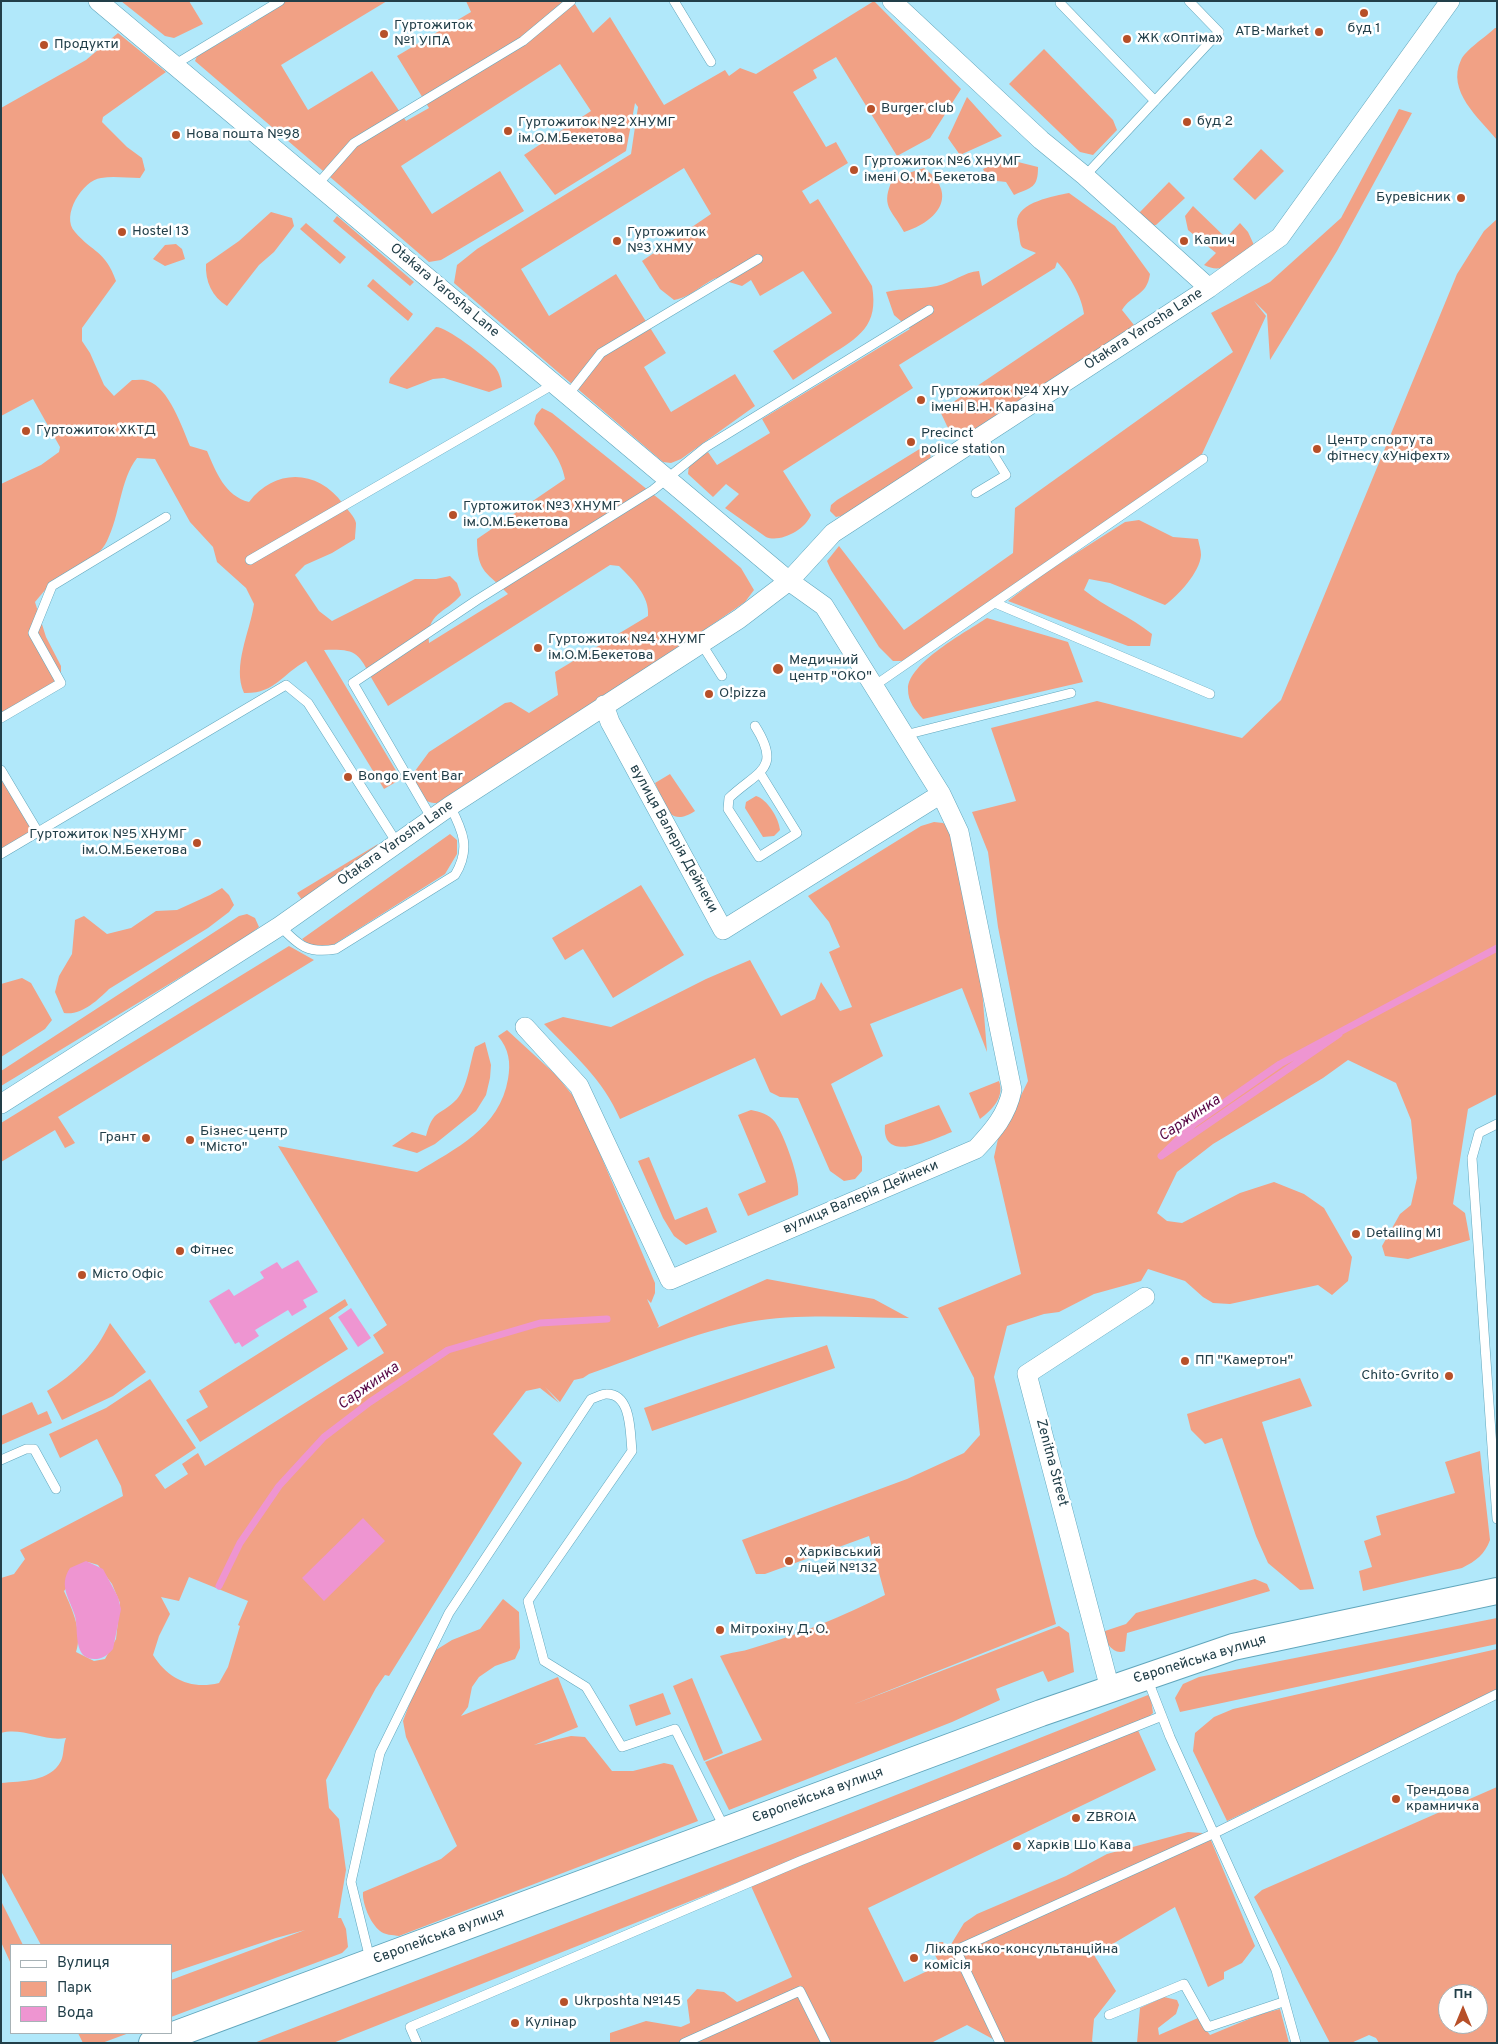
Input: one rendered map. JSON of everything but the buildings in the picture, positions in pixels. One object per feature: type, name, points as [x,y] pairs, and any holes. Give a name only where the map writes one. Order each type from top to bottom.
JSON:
[{"type":"main road","name":"Європейська вулиця","points":[[152,2043],[1110,1689],[1233,1647],[1497,1591]]},
{"type":"street","name":"Otakara Yarosha Lane","points":[[98,1],[789,581]]},
{"type":"street","name":"Otakara Yarosha Lane","points":[[892,1],[1040,140],[1085,176],[1209,288]]},
{"type":"street","name":"Otakara Yarosha Lane","points":[[1,1104],[280,926],[450,806],[738,619],[789,581],[833,533],[1209,288],[1280,237],[1450,1]]},
{"type":"street","name":"вулиця Валерія Дейнеки","points":[[525,1027],[579,1086],[670,1280],[976,1149],[997,1126],[1009,1104],[1012,1090],[959,832],[941,794],[824,606],[789,581]]},
{"type":"street","name":"вулиця Валерія Дейнеки","points":[[604,705],[610,722],[723,930],[941,794]]},
{"type":"street","name":"Zenitna Street","points":[[1110,1689],[1027,1374],[1145,1298]]},
{"type":"lane","points":[[174,65],[280,1]]},
{"type":"lane","points":[[317,185],[354,144],[523,41],[571,1]]},
{"type":"lane","points":[[674,1],[711,62]]},
{"type":"lane","points":[[1085,176],[1220,32],[1189,1]]},
{"type":"lane","points":[[1060,3],[1155,101]]},
{"type":"lane","points":[[250,560],[561,389],[602,354],[758,259]]},
{"type":"lane","points":[[432,819],[353,684],[478,600],[667,479],[706,447],[929,310]]},
{"type":"lane","points":[[976,493],[1006,475],[982,436]]},
{"type":"lane","points":[[874,686],[1203,459]]},
{"type":"lane","points":[[1,718],[61,683],[33,633],[52,586],[166,517]]},
{"type":"lane","points":[[995,603],[1210,694]]},
{"type":"lane","points":[[701,642],[722,676]]},
{"type":"lane","points":[[1,854],[286,685],[308,703],[397,843]]},
{"type":"lane","points":[[905,735],[1071,693]]},
{"type":"lane","points":[[755,726],[767,746],[765,766],[755,779],[738,789],[728,798],[728,809],[759,857],[797,833],[760,773]]},
{"type":"lane","points":[[1,770],[38,832]]},
{"type":"lane","points":[[280,926],[299,945],[306,948],[321,951],[336,949],[455,875],[465,855],[466,844],[463,833],[450,806]]},
{"type":"lane","points":[[1497,1124],[1479,1133],[1472,1158],[1497,1519]]},
{"type":"lane","points":[[371,1962],[352,1882],[380,1752],[449,1613],[591,1399],[606,1394],[619,1398],[628,1412],[632,1451],[528,1601],[544,1661],[586,1688],[622,1747],[675,1729],[726,1830]]},
{"type":"lane","points":[[1,1460],[26,1449],[34,1449],[56,1489]]},
{"type":"lane","points":[[1147,1676],[1162,1716],[1276,1970],[1283,2002],[1296,2043]]},
{"type":"lane","points":[[1000,2043],[956,1950],[1215,1833],[1497,1694]]},
{"type":"lane","points":[[417,2043],[410,2027],[800,1861],[1162,1716]]},
{"type":"lane","points":[[1109,2015],[1184,1984],[1208,2027],[1283,2002]]},
{"type":"lane","points":[[684,2043],[800,1991],[826,2043]]},
{"type":"green space","points":[[121,1],[189,1],[203,24],[174,38],[165,36]]},
{"type":"green space","points":[[284,1],[387,1],[281,65],[308,110],[372,71],[406,121],[429,108],[397,56],[471,12],[466,1],[573,1],[593,33],[610,17],[664,105],[725,70],[729,76],[740,68],[756,74],[874,1],[961,89],[930,138],[897,156],[836,57],[813,70],[817,78],[793,92],[826,147],[836,142],[848,163],[802,191],[810,204],[818,199],[872,286],[873,300],[869,321],[858,336],[793,380],[773,351],[832,313],[803,271],[760,296],[751,280],[742,286],[716,278],[686,296],[674,300],[660,289],[642,261],[711,214],[684,168],[521,269],[549,316],[616,274],[666,353],[644,367],[671,412],[735,374],[755,406],[681,459],[671,463],[663,462],[454,283],[457,265],[477,249],[631,154],[638,107],[635,103],[626,151],[555,195],[524,155],[591,111],[560,64],[401,166],[432,214],[500,171],[524,211],[441,260],[429,262],[195,61],[197,56],[249,26]]},
{"type":"green space","points":[[1497,28],[1497,140],[1467,103],[1461,93],[1458,82],[1458,71],[1463,56]]},
{"type":"green space","points":[[118,33],[166,72],[103,117],[102,122],[127,147],[142,158],[145,170],[140,178],[110,177],[94,180],[81,192],[72,208],[71,225],[75,232],[103,257],[116,281],[82,328],[82,341],[90,353],[104,385],[114,396],[132,380],[148,381],[156,385],[174,409],[190,446],[207,451],[222,482],[241,499],[249,502],[259,491],[271,483],[284,478],[296,477],[309,479],[333,492],[351,513],[356,523],[355,539],[332,553],[305,565],[295,575],[319,611],[332,621],[415,579],[436,579],[450,576],[457,583],[461,595],[438,614],[430,625],[429,643],[508,594],[489,576],[482,566],[479,559],[477,539],[565,479],[557,457],[534,424],[536,415],[542,408],[552,413],[674,511],[741,568],[754,590],[745,602],[659,661],[437,803],[432,803],[422,798],[411,785],[415,771],[429,752],[505,703],[511,702],[529,713],[558,695],[555,672],[648,616],[646,602],[634,582],[619,566],[610,565],[388,706],[363,663],[355,654],[343,650],[324,650],[401,779],[384,789],[306,661],[271,687],[244,693],[240,672],[241,660],[254,604],[246,588],[217,562],[213,547],[190,522],[155,459],[137,458],[123,487],[115,520],[103,548],[90,560],[53,582],[35,602],[46,637],[61,666],[61,683],[1,717],[1,484],[41,465],[59,452],[60,447],[33,399],[1,416],[1,108],[86,60]]},
{"type":"green space","points":[[1044,49],[1113,120],[1117,130],[1093,155],[1080,152],[1009,84]]},
{"type":"green space","points":[[967,97],[1002,136],[960,155],[948,138]]},
{"type":"green space","points":[[1399,109],[1412,113],[1337,251],[1270,360],[1267,314],[1254,301],[1266,316],[1202,454],[904,661],[893,661],[879,647],[831,570],[827,561],[839,546],[904,630],[1013,553],[1015,508],[1233,352],[1211,313],[1270,282],[1341,218]]},
{"type":"green space","points":[[1261,149],[1284,171],[1255,200],[1233,179]]},
{"type":"green space","points":[[1006,159],[1038,167],[1037,179],[1033,186],[1014,195],[1006,182],[988,180],[983,169]]},
{"type":"green space","points":[[924,168],[935,178],[941,187],[942,197],[940,206],[927,221],[904,232],[887,202],[889,188],[893,178]]},
{"type":"green space","points":[[1169,182],[1185,198],[1156,225],[1149,226],[1140,218],[1140,212]]},
{"type":"green space","points":[[1069,193],[1115,226],[1150,274],[1146,287],[1122,310],[1134,325],[1135,330],[961,440],[954,436],[940,411],[1084,314],[1081,300],[1074,286],[1057,262],[1055,268],[899,365],[913,388],[783,471],[811,515],[803,526],[785,537],[766,537],[725,508],[739,494],[726,484],[713,497],[688,474],[689,465],[708,452],[717,465],[770,433],[762,419],[910,329],[894,315],[886,292],[937,286],[968,273],[979,271],[982,286],[1036,253],[1023,248],[1020,243],[1017,222],[1023,209],[1038,201]]},
{"type":"green space","points":[[1193,206],[1226,238],[1240,223],[1248,232],[1254,245],[1225,267],[1211,268],[1204,265],[1216,253],[1188,230],[1185,216]]},
{"type":"green space","points":[[271,212],[292,218],[294,226],[274,252],[259,265],[227,306],[217,298],[210,288],[206,264],[239,241]]},
{"type":"green space","points":[[337,216],[414,282],[410,286],[333,221]]},
{"type":"green space","points":[[1497,219],[1497,1094],[1468,1109],[1453,1204],[1465,1213],[1470,1240],[1408,1259],[1385,1256],[1382,1246],[1400,1214],[1411,1205],[1417,1178],[1411,1120],[1396,1083],[1348,1060],[1323,1078],[1213,1144],[1177,1172],[1157,1213],[1167,1221],[1182,1223],[1240,1193],[1274,1182],[1304,1194],[1324,1208],[1352,1257],[1348,1281],[1332,1295],[1318,1285],[1230,1304],[1213,1303],[1185,1281],[1148,1269],[1141,1281],[1094,1294],[1059,1312],[1044,1314],[1007,1326],[994,1377],[1056,1624],[852,1705],[1059,1626],[1069,1633],[1074,1672],[1048,1682],[1043,1671],[996,1689],[1000,1700],[952,1722],[729,1810],[705,1762],[762,1740],[720,1656],[770,1643],[804,1631],[837,1618],[885,1595],[869,1536],[765,1574],[756,1574],[742,1540],[907,1479],[964,1453],[980,1435],[974,1378],[938,1308],[1021,1274],[994,1157],[1000,1130],[1011,1116],[1028,1081],[998,927],[988,852],[972,812],[1016,801],[991,728],[1097,701],[1242,738],[1281,700],[1457,274],[1484,231]]},
{"type":"green space","points":[[306,223],[346,257],[340,264],[300,229]]},
{"type":"green space","points":[[176,244],[182,249],[185,259],[165,266],[153,259],[165,245]]},
{"type":"green space","points":[[373,279],[413,314],[408,321],[367,286]]},
{"type":"green space","points":[[436,327],[448,332],[474,349],[495,367],[502,387],[489,392],[444,378],[433,379],[407,389],[389,383],[390,378]]},
{"type":"green space","points":[[926,445],[930,451],[931,461],[920,469],[841,516],[836,517],[830,511],[831,505],[837,500]]},
{"type":"green space","points":[[1139,520],[1173,537],[1198,539],[1201,553],[1200,562],[1188,583],[1165,605],[1110,583],[1089,579],[1084,590],[1152,634],[1150,646],[1128,646],[1008,601],[1045,573],[1125,522]]},
{"type":"green space","points":[[987,618],[1068,642],[1083,682],[923,719],[909,698],[908,689],[917,669],[940,649]]},
{"type":"green space","points":[[1,770],[37,829],[1,850]]},
{"type":"green space","points":[[670,774],[695,811],[686,816],[679,817],[668,811],[655,783]]},
{"type":"green space","points":[[756,796],[768,805],[777,820],[780,830],[774,836],[763,837],[745,808],[746,802]]},
{"type":"green space","points":[[934,822],[943,823],[949,827],[981,976],[987,1052],[962,988],[870,1024],[883,1056],[831,1084],[862,1157],[862,1171],[855,1179],[844,1181],[830,1171],[798,1098],[780,1097],[770,1092],[755,1058],[620,1119],[596,1079],[544,1024],[563,1017],[611,1027],[706,979],[750,960],[781,1016],[815,999],[821,982],[840,1011],[852,1007],[829,952],[840,947],[829,922],[808,896],[921,826]]},
{"type":"green space","points":[[450,834],[457,840],[457,854],[445,874],[333,945],[316,946],[302,939]]},
{"type":"green space","points":[[378,844],[370,858],[302,900],[297,893]]},
{"type":"green space","points":[[641,885],[684,955],[613,998],[583,949],[565,960],[552,938]]},
{"type":"green space","points":[[222,888],[229,895],[234,905],[229,912],[208,928],[109,989],[83,1010],[64,1013],[55,992],[59,976],[72,954],[75,920],[84,916],[107,934],[131,928],[156,911],[177,910]]},
{"type":"green space","points":[[247,914],[255,918],[259,927],[245,938],[1,1086],[1,1071],[239,916]]},
{"type":"green space","points":[[289,946],[314,960],[58,1117],[75,1143],[65,1148],[55,1130],[1,1162],[1,1123]]},
{"type":"green space","points":[[22,978],[31,983],[52,1020],[45,1029],[1,1057],[1,984]]},
{"type":"green space","points":[[507,1030],[556,1075],[578,1102],[655,1283],[655,1293],[651,1303],[647,1299],[659,1326],[657,1328],[767,1279],[874,1299],[909,1318],[808,1317],[749,1322],[689,1338],[574,1380],[560,1402],[545,1387],[559,1403],[540,1388],[526,1391],[493,1434],[522,1463],[389,1676],[385,1675],[376,1688],[326,1780],[329,1808],[339,1819],[346,1870],[338,1918],[341,1918],[346,1929],[348,1947],[342,1953],[172,2017],[172,1980],[305,1930],[172,1973],[172,1944],[40,1944],[1,1871],[1,1783],[26,1781],[43,1777],[50,1773],[61,1761],[66,1738],[58,1739],[17,1732],[1,1733],[1,1578],[14,1574],[25,1559],[20,1550],[123,1496],[121,1486],[97,1439],[60,1458],[49,1434],[106,1408],[150,1379],[196,1448],[155,1475],[165,1489],[188,1474],[182,1464],[198,1453],[205,1466],[384,1353],[373,1335],[387,1325],[278,1146],[417,1172],[446,1155],[474,1135],[496,1111],[508,1079],[508,1056],[498,1036]],"holes":[[[88,1562],[98,1565],[112,1584],[120,1603],[116,1639],[105,1659],[94,1661],[76,1652],[78,1644],[77,1629],[64,1591]],[[189,1577],[248,1601],[238,1625],[240,1626],[228,1667],[219,1683],[199,1685],[181,1681],[166,1670],[153,1655],[159,1636],[170,1614],[161,1597],[179,1601]]]},
{"type":"green space","points":[[485,1042],[491,1065],[490,1078],[486,1095],[476,1111],[435,1144],[417,1153],[392,1146],[412,1132],[426,1136],[435,1116],[451,1105],[461,1094],[475,1047]]},
{"type":"green space","points":[[999,1081],[999,1098],[989,1112],[980,1119],[969,1093]]},
{"type":"green space","points":[[939,1105],[952,1132],[922,1143],[900,1147],[891,1144],[886,1137],[885,1125]]},
{"type":"green space","points":[[751,1110],[770,1117],[779,1128],[797,1179],[798,1195],[748,1216],[738,1194],[766,1182],[738,1115]]},
{"type":"green space","points":[[649,1157],[675,1220],[707,1207],[717,1232],[686,1245],[674,1236],[663,1218],[638,1161]]},
{"type":"green space","points":[[345,1299],[348,1305],[329,1318],[348,1349],[200,1442],[186,1420],[208,1407],[199,1391]]},
{"type":"green space","points":[[110,1323],[146,1372],[113,1396],[62,1420],[47,1391],[84,1362],[98,1344]]},
{"type":"green space","points":[[827,1345],[835,1368],[652,1431],[644,1408]]},
{"type":"green space","points":[[1300,1378],[1312,1406],[1262,1422],[1314,1589],[1300,1590],[1268,1563],[1256,1536],[1222,1438],[1205,1444],[1191,1430],[1187,1414]]},
{"type":"green space","points":[[32,1402],[38,1415],[47,1411],[52,1423],[1,1445],[1,1416]]},
{"type":"green space","points":[[1480,1451],[1490,1540],[1483,1553],[1476,1560],[1462,1568],[1363,1591],[1359,1571],[1372,1567],[1364,1541],[1381,1535],[1376,1516],[1455,1493],[1445,1462]]},
{"type":"green space","points":[[1255,1579],[1267,1584],[1270,1591],[1127,1633],[1125,1651],[1113,1650],[1099,1633],[1126,1624],[1136,1613]]},
{"type":"green space","points":[[503,1599],[519,1612],[520,1648],[515,1659],[495,1666],[479,1677],[472,1687],[468,1707],[461,1716],[558,1677],[578,1727],[534,1745],[571,1736],[585,1737],[612,1771],[633,1771],[664,1763],[673,1765],[698,1821],[399,1936],[389,1935],[380,1931],[370,1918],[364,1902],[363,1892],[441,1859],[457,1846],[406,1737],[403,1721],[418,1681],[436,1650],[452,1640],[480,1629]]},
{"type":"green space","points":[[1497,1618],[1497,1644],[1180,1712],[1175,1698],[1183,1684],[1199,1677]]},
{"type":"green space","points":[[1497,1649],[1497,1691],[1227,1821],[1193,1751],[1195,1733],[1214,1717],[1233,1709]]},
{"type":"green space","points":[[692,1678],[723,1753],[704,1761],[673,1686]]},
{"type":"green space","points":[[663,1693],[671,1714],[636,1726],[629,1705]]},
{"type":"green space","points":[[1148,1695],[1151,1699],[1153,1713],[1144,1721],[333,2043],[254,2043],[775,1843]]},
{"type":"green space","points":[[1137,1728],[1156,1770],[868,1908],[904,1982],[940,1965],[929,1943],[943,1942],[947,1951],[964,1923],[977,1914],[1066,1876],[1107,1854],[1188,1832],[1202,1833],[1204,1841],[1210,1838],[1255,1946],[1242,1963],[1224,1972],[1224,1979],[1208,1987],[1175,1907],[1094,1955],[1116,1991],[1094,2019],[1092,2041],[1094,2043],[1000,2043],[967,2025],[931,2043],[610,2043],[610,2033],[646,2021],[681,2027],[690,2023],[687,2000],[697,1989],[724,1992],[737,2002],[792,1977],[751,1886]]},
{"type":"green space","points":[[1497,1787],[1497,2043],[1379,2043],[1376,2038],[1369,2035],[1351,2043],[1330,2043],[1254,1897],[1262,1890]]},
{"type":"green space","points":[[1,1901],[22,1944],[10,1944],[10,1962],[1,1942]]},
{"type":"green space","points":[[1164,1997],[1177,2000],[1179,2005],[1176,2014],[1158,2028],[1159,2035],[1198,2018],[1210,2035],[1261,2014],[1280,2009],[1289,2043],[1137,2043],[1140,2008]]},
{"type":"green space","points":[[78,2034],[126,2034],[102,2043],[83,2043]]},
{"type":"water","points":[[298,1260],[318,1292],[303,1300],[307,1307],[292,1316],[288,1310],[255,1330],[259,1336],[242,1347],[239,1342],[235,1344],[209,1301],[229,1289],[234,1296],[264,1278],[260,1272],[277,1262],[282,1269]]},
{"type":"water","points":[[351,1308],[371,1338],[358,1347],[338,1317]]},
{"type":"water","points":[[363,1518],[385,1541],[324,1601],[302,1578]]},
{"type":"water","points":[[86,1561],[103,1569],[118,1597],[121,1609],[113,1649],[106,1656],[97,1659],[89,1658],[80,1650],[75,1616],[65,1587],[65,1581],[70,1568]]},
{"type":"waterway","name":"Саржинка","points":[[1339,1034],[1161,1156],[1195,1123],[1280,1064],[1497,948]]},
{"type":"waterway","name":"Саржинка","points":[[219,1586],[240,1543],[279,1486],[324,1437],[370,1402],[448,1350],[540,1323],[607,1319]]},
{"type":"place","name":"буд 1","points":[[1364,13]]},
{"type":"place","name":"ATB-Market","points":[[1319,32]]},
{"type":"place","name":"Гуртожиток №1 УІПА","points":[[384,34]]},
{"type":"place","name":"ЖК «Оптіма»","points":[[1127,39]]},
{"type":"place","name":"Продукти","points":[[44,45]]},
{"type":"place","name":"Burger club","points":[[871,109]]},
{"type":"place","name":"буд 2","points":[[1187,122]]},
{"type":"place","name":"Гуртожиток №2 ХНУМГ ім.О.М.Бекетова","points":[[508,131]]},
{"type":"place","name":"Нова пошта №98","points":[[176,135]]},
{"type":"place","name":"Гуртожиток №6 ХНУМГ імені О. М. Бекетова","points":[[854,170]]},
{"type":"place","name":"Буревісник","points":[[1461,198]]},
{"type":"place","name":"Hostel 13","points":[[122,232]]},
{"type":"place","name":"Гуртожиток №3 ХНМУ","points":[[617,241]]},
{"type":"place","name":"Капич","points":[[1184,241]]},
{"type":"place","name":"Гуртожиток №4 ХНУ імені В.Н. Каразіна","points":[[921,400]]},
{"type":"place","name":"Гуртожиток ХКТД","points":[[26,431]]},
{"type":"place","name":"Precinct police station","points":[[911,442]]},
{"type":"place","name":"Центр спорту та фітнесу «Уніфехт»","points":[[1317,449]]},
{"type":"place","name":"Гуртожиток №3 ХНУМГ ім.О.М.Бекетова","points":[[453,515]]},
{"type":"place","name":"Гуртожиток №4 ХНУМГ ім.О.М.Бекетова","points":[[538,648]]},
{"type":"place","name":"Медичний центр \"ОКО\"","points":[[778,669]]},
{"type":"place","name":"O!pizza","points":[[709,694]]},
{"type":"place","name":"Bongo Event Bar","points":[[348,777]]},
{"type":"place","name":"Гуртожиток №5 ХНУМГ ім.О.М.Бекетова","points":[[197,843]]},
{"type":"place","name":"Грант","points":[[146,1138]]},
{"type":"place","name":"Бізнес-центр \"Місто\"","points":[[190,1140]]},
{"type":"place","name":"Detailing M1","points":[[1356,1234]]},
{"type":"place","name":"Фітнес","points":[[180,1251]]},
{"type":"place","name":"Місто Офіс","points":[[82,1275]]},
{"type":"place","name":"ПП \"Камертон\"","points":[[1185,1361]]},
{"type":"place","name":"Chito-Gvrito","points":[[1449,1376]]},
{"type":"place","name":"Харківський ліцей №132","points":[[789,1561]]},
{"type":"place","name":"Мітрохіну Д. О.","points":[[720,1630]]},
{"type":"place","name":"Трендова крамничка","points":[[1396,1799]]},
{"type":"place","name":"ZBROIA","points":[[1076,1818]]},
{"type":"place","name":"Харків Шо Кава","points":[[1017,1846]]},
{"type":"place","name":"Лікарскько-консультанційна комісія","points":[[914,1958]]},
{"type":"place","name":"Ukrposhta №145","points":[[564,2002]]},
{"type":"place","name":"Кулінар","points":[[515,2023]]}]
